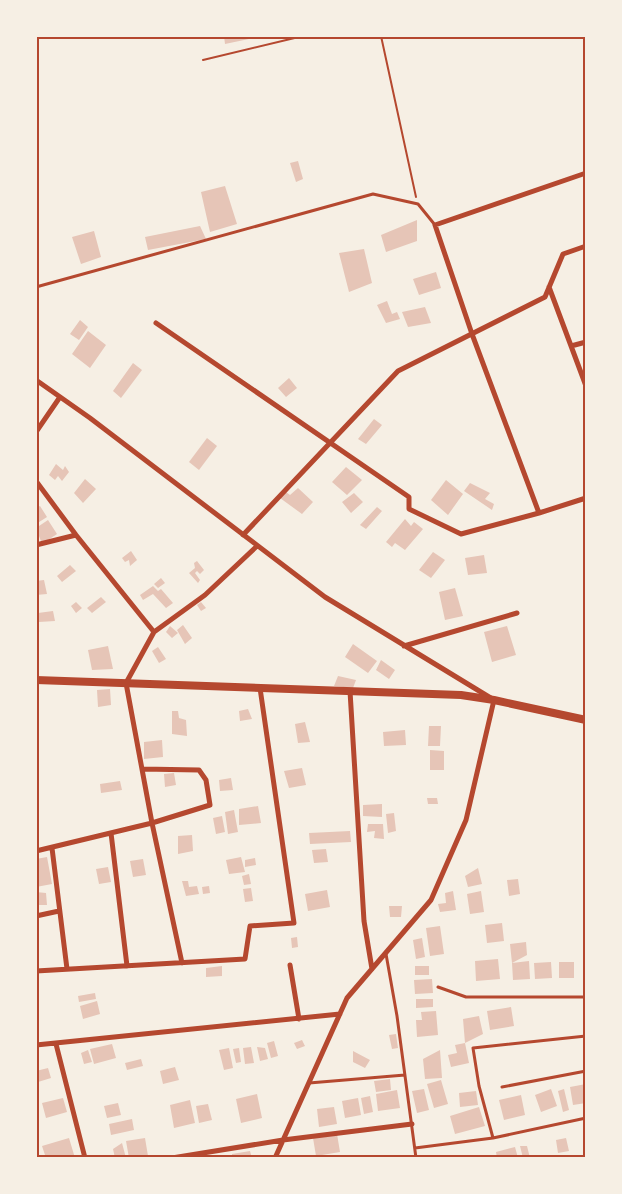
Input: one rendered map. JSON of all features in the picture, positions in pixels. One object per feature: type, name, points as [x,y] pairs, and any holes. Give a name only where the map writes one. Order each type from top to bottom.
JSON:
[{"type":"street","points":[[539,513],[472,334],[435,225],[586,173]]},
{"type":"street","points":[[243,535],[398,371],[545,297],[563,254],[586,246]]},
{"type":"street","points":[[549,287],[586,386]]},
{"type":"street","points":[[156,323],[409,497],[409,509],[461,534],[586,498]]},
{"type":"street","points":[[571,346],[586,342]]},
{"type":"street","points":[[36,380],[324,598],[494,700]]},
{"type":"street","points":[[37,430],[60,397]]},
{"type":"street","points":[[36,481],[76,535],[154,632]]},
{"type":"street","points":[[36,545],[76,535]]},
{"type":"street","points":[[182,962],[152,823],[126,683],[154,632],[205,595],[257,546]]},
{"type":"street","points":[[404,646],[517,613]]},
{"type":"street","points":[[36,680],[461,695],[494,700],[586,720]]},
{"type":"street","points":[[36,971],[245,959],[250,926],[294,923],[260,688]]},
{"type":"street","points":[[350,691],[364,921],[372,969]]},
{"type":"street","points":[[275,1158],[347,998],[431,900],[466,820],[494,700]]},
{"type":"street","points":[[36,852],[152,823],[210,805],[206,780],[199,770],[142,768]]},
{"type":"street","points":[[111,833],[127,966]]},
{"type":"street","points":[[52,848],[67,969]]},
{"type":"street","points":[[36,916],[59,911]]},
{"type":"street","points":[[290,965],[300,1018]]},
{"type":"street","points":[[36,1045],[340,1014]]},
{"type":"street","points":[[56,1044],[85,1158]]},
{"type":"street","points":[[172,1158],[283,1140],[412,1124]]},
{"type":"lane","points":[[36,288],[373,194],[418,204],[435,225]]},
{"type":"lane","points":[[385,953],[405,1075],[416,1158]]},
{"type":"lane","points":[[438,987],[466,997],[586,997]]},
{"type":"lane","points":[[493,1138],[479,1086],[473,1048],[586,1036]]},
{"type":"lane","points":[[502,1087],[586,1071]]},
{"type":"lane","points":[[309,1083],[405,1075]]},
{"type":"lane","points":[[415,1148],[493,1138],[586,1118]]},
{"type":"path","points":[[203,60],[303,36]]},
{"type":"path","points":[[381,36],[418,204]]},
{"type":"building","points":[[224,36],[258,36],[258,37],[225,44]]},
{"type":"building","points":[[298,161],[303,179],[296,182],[290,163]]},
{"type":"building","points":[[225,186],[237,224],[210,232],[201,192]]},
{"type":"building","points":[[417,220],[417,241],[386,252],[381,235]]},
{"type":"building","points":[[200,226],[206,239],[148,250],[145,237]]},
{"type":"building","points":[[94,231],[101,257],[81,264],[72,237]]},
{"type":"building","points":[[364,249],[372,283],[349,292],[339,253]]},
{"type":"building","points":[[436,272],[441,288],[419,295],[413,279]]},
{"type":"building","points":[[387,301],[392,314],[397,312],[400,319],[386,323],[377,305]]},
{"type":"building","points":[[425,307],[431,323],[408,327],[402,312]]},
{"type":"building","points":[[80,320],[88,327],[79,340],[70,334]]},
{"type":"building","points":[[88,331],[106,345],[90,368],[72,354]]},
{"type":"building","points":[[133,363],[142,370],[121,398],[113,391]]},
{"type":"building","points":[[289,378],[297,388],[286,397],[278,388]]},
{"type":"building","points":[[374,419],[382,425],[366,444],[358,439]]},
{"type":"building","points":[[207,438],[217,446],[199,470],[189,462]]},
{"type":"building","points":[[56,464],[63,470],[65,466],[69,472],[62,481],[58,476],[55,480],[49,475]]},
{"type":"building","points":[[346,467],[362,480],[347,495],[332,482]]},
{"type":"building","points":[[85,479],[96,489],[83,503],[74,493]]},
{"type":"building","points":[[446,480],[463,494],[448,515],[431,500]]},
{"type":"building","points":[[470,483],[490,493],[485,499],[494,504],[492,510],[464,491]]},
{"type":"building","points":[[298,488],[313,502],[302,514],[280,498],[286,492],[290,495]]},
{"type":"building","points":[[354,493],[363,502],[351,513],[342,502]]},
{"type":"building","points":[[40,506],[47,517],[36,524],[36,508]]},
{"type":"building","points":[[377,507],[382,511],[366,529],[360,525]]},
{"type":"building","points":[[405,519],[411,526],[414,522],[423,529],[405,550],[395,543],[392,547],[386,542]]},
{"type":"building","points":[[48,520],[57,534],[42,544],[36,528]]},
{"type":"building","points":[[131,551],[137,560],[130,566],[129,560],[125,562],[122,558]]},
{"type":"building","points":[[433,552],[445,560],[431,578],[419,570]]},
{"type":"building","points":[[484,555],[487,573],[468,575],[465,558]]},
{"type":"building","points":[[197,561],[204,570],[200,574],[197,571],[195,573],[200,580],[198,583],[189,573],[195,568],[194,563]]},
{"type":"building","points":[[70,565],[76,571],[62,582],[57,576]]},
{"type":"building","points":[[161,578],[165,583],[158,588],[154,584]]},
{"type":"building","points":[[44,580],[47,594],[36,595],[36,581]]},
{"type":"building","points":[[153,586],[158,591],[161,589],[173,603],[166,608],[153,594],[143,600],[140,595]]},
{"type":"building","points":[[455,588],[463,616],[445,620],[439,592]]},
{"type":"building","points":[[101,597],[106,602],[92,613],[87,608]]},
{"type":"building","points":[[76,602],[82,608],[76,613],[71,606]]},
{"type":"building","points":[[201,602],[206,608],[201,611],[197,605]]},
{"type":"building","points":[[53,611],[55,621],[39,622],[38,613]]},
{"type":"building","points":[[183,625],[192,638],[185,644],[177,630]]},
{"type":"building","points":[[170,626],[178,633],[172,638],[166,632]]},
{"type":"building","points":[[507,626],[516,655],[492,662],[484,632]]},
{"type":"building","points":[[353,644],[377,661],[368,673],[345,657]]},
{"type":"building","points":[[108,646],[113,669],[92,670],[88,650]]},
{"type":"building","points":[[158,647],[166,659],[159,663],[152,651]]},
{"type":"building","points":[[381,660],[395,670],[389,679],[376,670]]},
{"type":"building","points":[[338,676],[356,680],[353,688],[334,686]]},
{"type":"building","points":[[110,689],[111,705],[98,707],[97,690]]},
{"type":"building","points":[[248,709],[252,719],[240,721],[239,711]]},
{"type":"building","points":[[172,711],[178,711],[179,718],[186,720],[187,736],[172,734]]},
{"type":"building","points":[[305,722],[310,742],[298,743],[295,724]]},
{"type":"building","points":[[429,726],[441,726],[440,746],[428,746]]},
{"type":"building","points":[[405,730],[406,745],[384,746],[383,732]]},
{"type":"building","points":[[162,740],[163,757],[144,759],[144,742]]},
{"type":"building","points":[[430,750],[444,751],[444,770],[430,770]]},
{"type":"building","points":[[302,768],[306,785],[289,788],[284,771]]},
{"type":"building","points":[[174,773],[176,785],[165,787],[164,774]]},
{"type":"building","points":[[231,778],[233,790],[220,791],[219,780]]},
{"type":"building","points":[[120,781],[122,790],[101,793],[100,784]]},
{"type":"building","points":[[427,798],[437,798],[438,804],[428,804]]},
{"type":"building","points":[[382,804],[382,817],[363,816],[363,805]]},
{"type":"building","points":[[258,806],[261,823],[239,825],[239,809]]},
{"type":"building","points":[[234,810],[238,832],[228,834],[225,812]]},
{"type":"building","points":[[394,813],[396,831],[388,833],[386,814]]},
{"type":"building","points":[[222,816],[225,832],[216,834],[213,818]]},
{"type":"building","points":[[368,824],[383,824],[384,839],[374,838],[375,831],[367,832]]},
{"type":"building","points":[[350,831],[351,842],[310,844],[309,833]]},
{"type":"building","points":[[192,835],[193,851],[178,854],[178,836]]},
{"type":"building","points":[[326,849],[328,862],[314,863],[312,850]]},
{"type":"building","points":[[47,857],[52,884],[36,887],[36,859]]},
{"type":"building","points":[[241,857],[245,872],[229,874],[226,860]]},
{"type":"building","points":[[255,858],[256,865],[245,867],[245,860]]},
{"type":"building","points":[[143,859],[146,875],[133,877],[130,861]]},
{"type":"building","points":[[108,867],[111,882],[99,884],[96,869]]},
{"type":"building","points":[[478,868],[482,884],[468,887],[465,876]]},
{"type":"building","points":[[249,874],[251,884],[244,885],[242,876]]},
{"type":"building","points":[[518,879],[520,894],[509,896],[507,880]]},
{"type":"building","points":[[182,881],[188,881],[189,887],[197,886],[199,894],[186,896]]},
{"type":"building","points":[[209,886],[210,893],[203,894],[202,887]]},
{"type":"building","points":[[251,888],[253,901],[245,902],[243,889]]},
{"type":"building","points":[[327,890],[330,907],[308,911],[305,894]]},
{"type":"building","points":[[453,891],[456,910],[440,912],[438,904],[446,903],[445,893]]},
{"type":"building","points":[[481,891],[484,912],[470,914],[467,894]]},
{"type":"building","points":[[36,892],[46,893],[47,905],[36,905]]},
{"type":"building","points":[[389,906],[402,906],[401,917],[390,917]]},
{"type":"building","points":[[502,923],[504,941],[487,943],[485,925]]},
{"type":"building","points":[[440,926],[444,954],[430,956],[426,928]]},
{"type":"building","points":[[297,937],[298,947],[292,948],[291,938]]},
{"type":"building","points":[[422,938],[425,957],[416,959],[413,940]]},
{"type":"building","points":[[526,942],[527,955],[512,963],[510,944]]},
{"type":"building","points":[[498,959],[500,979],[476,981],[475,961]]},
{"type":"building","points":[[529,961],[530,979],[513,980],[512,963]]},
{"type":"building","points":[[551,962],[552,978],[535,979],[534,963]]},
{"type":"building","points":[[559,962],[574,962],[574,978],[559,978]]},
{"type":"building","points":[[222,966],[222,976],[206,977],[206,968]]},
{"type":"building","points":[[415,966],[429,966],[429,975],[415,975]]},
{"type":"building","points":[[432,979],[433,993],[415,994],[414,980]]},
{"type":"building","points":[[95,993],[96,999],[79,1002],[78,996]]},
{"type":"building","points":[[416,999],[433,999],[433,1007],[416,1008]]},
{"type":"building","points":[[97,1001],[100,1014],[83,1019],[80,1006]]},
{"type":"building","points":[[511,1007],[514,1026],[490,1030],[487,1011]]},
{"type":"building","points":[[436,1011],[438,1035],[417,1037],[416,1020],[422,1020],[421,1012]]},
{"type":"building","points":[[479,1016],[483,1034],[465,1043],[463,1019]]},
{"type":"building","points":[[396,1034],[398,1048],[392,1049],[389,1035]]},
{"type":"building","points":[[302,1040],[305,1046],[297,1049],[294,1043]]},
{"type":"building","points":[[274,1041],[278,1056],[271,1058],[267,1043]]},
{"type":"building","points":[[465,1043],[469,1063],[451,1067],[448,1055],[457,1053],[455,1045]]},
{"type":"building","points":[[112,1044],[116,1058],[94,1064],[90,1049]]},
{"type":"building","points":[[251,1047],[254,1063],[245,1064],[243,1048]]},
{"type":"building","points":[[257,1047],[265,1048],[268,1059],[260,1061]]},
{"type":"building","points":[[229,1048],[233,1068],[224,1070],[219,1050]]},
{"type":"building","points":[[239,1048],[241,1062],[236,1063],[233,1049]]},
{"type":"building","points":[[88,1050],[92,1062],[84,1064],[81,1053]]},
{"type":"building","points":[[440,1050],[442,1078],[425,1079],[423,1059]]},
{"type":"building","points":[[353,1051],[370,1060],[365,1068],[353,1062]]},
{"type":"building","points":[[141,1059],[143,1066],[127,1070],[125,1063]]},
{"type":"building","points":[[175,1067],[179,1080],[163,1084],[160,1071]]},
{"type":"building","points":[[48,1068],[51,1078],[38,1082],[36,1071]]},
{"type":"building","points":[[390,1079],[391,1090],[376,1092],[374,1081]]},
{"type":"building","points":[[441,1080],[448,1104],[434,1108],[427,1084]]},
{"type":"building","points":[[586,1084],[586,1103],[573,1105],[570,1087]]},
{"type":"building","points":[[424,1089],[429,1110],[417,1113],[412,1091]]},
{"type":"building","points":[[551,1089],[557,1106],[541,1112],[535,1095]]},
{"type":"building","points":[[564,1089],[569,1110],[563,1112],[558,1091]]},
{"type":"building","points":[[397,1090],[400,1108],[378,1111],[376,1094]]},
{"type":"building","points":[[476,1091],[478,1105],[460,1107],[459,1093]]},
{"type":"building","points":[[257,1094],[262,1118],[241,1123],[236,1099]]},
{"type":"building","points":[[521,1095],[525,1115],[504,1120],[499,1100]]},
{"type":"building","points":[[370,1096],[373,1112],[364,1114],[361,1098]]},
{"type":"building","points":[[63,1098],[67,1112],[46,1118],[42,1103]]},
{"type":"building","points":[[358,1098],[361,1115],[345,1118],[342,1101]]},
{"type":"building","points":[[190,1100],[195,1123],[174,1128],[170,1105]]},
{"type":"building","points":[[118,1103],[121,1115],[107,1118],[104,1106]]},
{"type":"building","points":[[208,1104],[212,1120],[199,1123],[196,1106]]},
{"type":"building","points":[[334,1107],[337,1124],[319,1127],[317,1109]]},
{"type":"building","points":[[479,1107],[485,1126],[455,1134],[450,1116]]},
{"type":"building","points":[[132,1119],[134,1130],[111,1135],[109,1124]]},
{"type":"building","points":[[337,1134],[340,1152],[316,1156],[313,1138]]},
{"type":"building","points":[[69,1138],[75,1158],[46,1158],[42,1146]]},
{"type":"building","points":[[145,1138],[148,1156],[129,1158],[126,1141]]},
{"type":"building","points":[[566,1138],[569,1151],[558,1153],[556,1140]]},
{"type":"building","points":[[122,1143],[126,1158],[115,1158],[113,1149]]},
{"type":"building","points":[[520,1146],[527,1146],[530,1158],[523,1158]]},
{"type":"building","points":[[515,1147],[518,1158],[497,1158],[496,1152]]},
{"type":"building","points":[[250,1151],[252,1158],[232,1158],[232,1154]]}]
